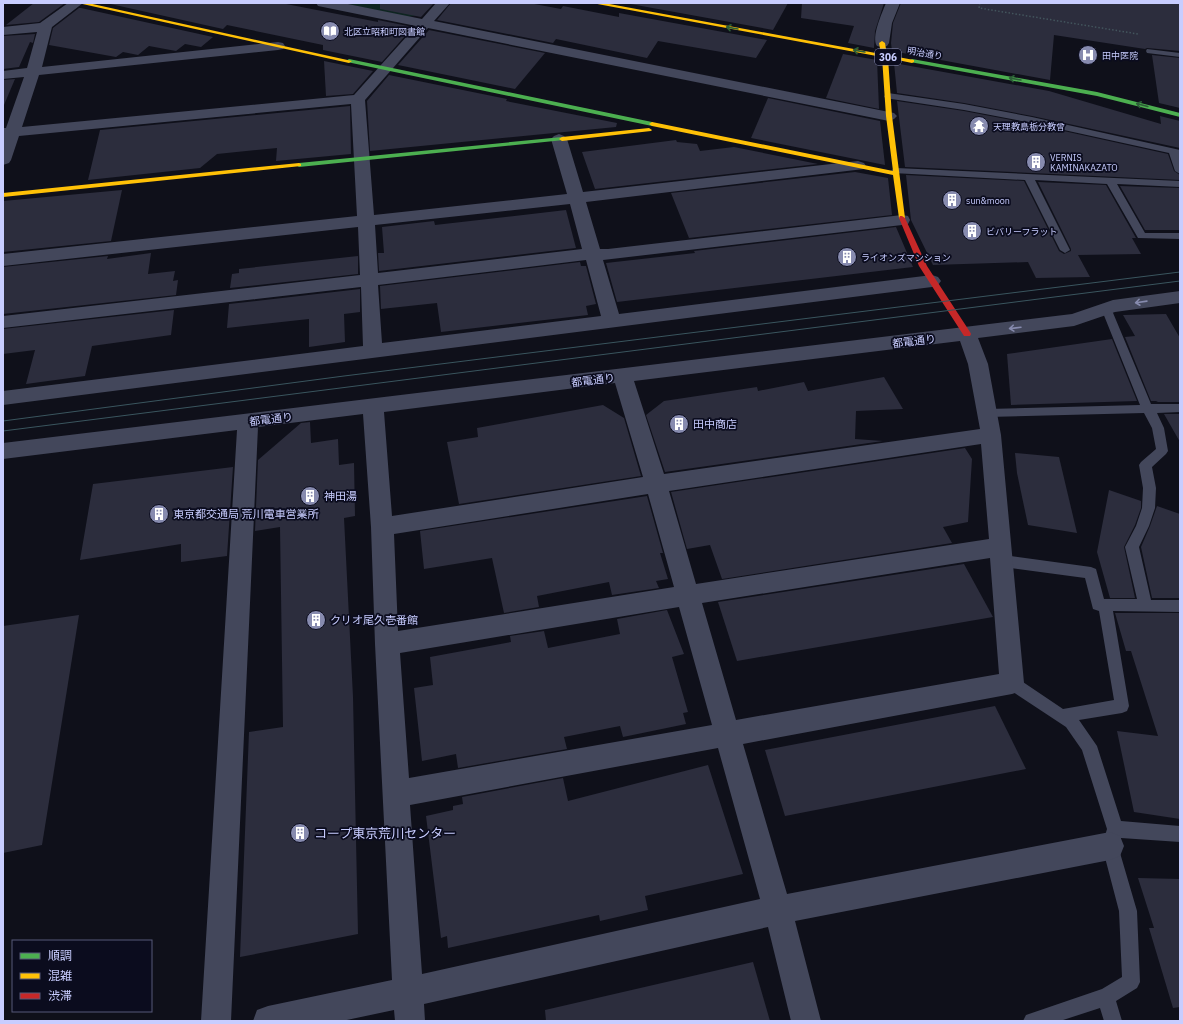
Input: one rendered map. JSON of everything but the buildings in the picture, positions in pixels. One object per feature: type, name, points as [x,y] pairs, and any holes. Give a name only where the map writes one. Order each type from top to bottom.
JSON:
[{"type":"street","points":[[3,160],[8,132],[33,73],[46,25],[76,3]]},
{"type":"street","points":[[81,3],[670,128],[858,166],[896,172]]},
{"type":"street","points":[[323,3],[889,116]]},
{"type":"street","points":[[8,132],[358,99],[443,3]]},
{"type":"street","name":"明治通り","points":[[595,3],[883,46],[1097,94],[1180,115]]},
{"type":"street","points":[[396,794],[1012,683],[991,435],[978,364],[967,334],[923,266],[902,220],[889,116],[882,35],[886,18],[893,3]]},
{"type":"street","points":[[3,31],[46,27]]},
{"type":"street","points":[[3,75],[278,46]]},
{"type":"street","points":[[358,99],[373,351]]},
{"type":"street","points":[[3,195],[670,128]]},
{"type":"street","points":[[559,139],[612,321]]},
{"type":"street","points":[[3,260],[858,166]]},
{"type":"street","points":[[3,322],[592,254],[608,255],[902,220]]},
{"type":"street","points":[[3,398],[932,281]]},
{"type":"street","name":"都電通り","points":[[3,451],[1074,320],[1113,306],[1180,297]]},
{"type":"street","points":[[623,376],[688,595],[777,910],[806,1021]]},
{"type":"street","points":[[374,406],[409,1007]]},
{"type":"street","points":[[216,1021],[248,422]]},
{"type":"street","points":[[382,528],[656,484],[991,435]]},
{"type":"street","points":[[388,644],[688,595],[1002,554]]},
{"type":"street","points":[[268,1021],[409,1007],[777,910],[1113,837]]},
{"type":"lane","points":[[1150,51],[1180,55]]},
{"type":"lane","points":[[888,96],[964,107],[1032,120],[1177,153],[1180,171]]},
{"type":"lane","points":[[896,172],[1028,176],[1180,184]]},
{"type":"lane","points":[[1028,176],[1065,250]]},
{"type":"lane","points":[[1110,180],[1142,236],[1178,236]]},
{"type":"lane","points":[[1106,308],[1147,408],[1160,429],[1162,451],[1145,465],[1150,485],[1150,501],[1145,522],[1132,547],[1146,606]]},
{"type":"lane","points":[[987,413],[1180,408]]},
{"type":"lane","points":[[1002,554],[1091,573],[1098,605],[1180,606]]},
{"type":"lane","points":[[1061,716],[1122,706],[1105,605]]},
{"type":"lane","points":[[1012,683],[1071,722],[1089,746],[1113,837],[1128,911],[1131,982],[1106,997],[1032,1021]]},
{"type":"lane","points":[[1113,837],[1180,834]]},
{"type":"lane","points":[[1106,997],[1113,1021]]},
{"type":"path","points":[[980,3],[979,8],[1146,35],[1150,51]]},
{"type":"green space","points":[[343,3],[431,3],[418,15],[408,17]]},
{"type":"tram line","points":[[3,421],[344,376],[1180,272]]},
{"type":"tram line","points":[[3,431],[1180,281]]},
{"type":"traffic: fast","points":[[349,61],[652,124]]},
{"type":"traffic: fast","points":[[912,61],[1097,94],[1180,115]]},
{"type":"traffic: fast","points":[[299,165],[562,139]]},
{"type":"traffic: slow","points":[[81,3],[349,61]]},
{"type":"traffic: slow","points":[[595,3],[912,61]]},
{"type":"traffic: slow","points":[[882,43],[886,64],[889,116],[902,218]]},
{"type":"traffic: slow","points":[[652,124],[896,174]]},
{"type":"traffic: slow","points":[[562,139],[649,130]]},
{"type":"traffic: slow","points":[[3,195],[299,165]]},
{"type":"traffic: jam","points":[[902,218],[923,266],[967,334]]},
{"type":"place","name":"北区立昭和町図書館","points":[[330,31]]},
{"type":"place","name":"田中医院","points":[[1088,55]]},
{"type":"place","name":"天理教島栃分教曾","points":[[979,126]]},
{"type":"place","name":"VERNIS KAMINAKAZATO","points":[[1036,162]]},
{"type":"place","name":"sun&moon","points":[[952,200]]},
{"type":"place","name":"ビバリーフラット","points":[[972,231]]},
{"type":"place","name":"ライオンズマンション","points":[[847,257]]},
{"type":"place","name":"田中商店","points":[[679,424]]},
{"type":"place","name":"神田湯","points":[[310,496]]},
{"type":"place","name":"東京都交通局 荒川電車営業所","points":[[159,514]]},
{"type":"place","name":"クリオ尾久壱番館","points":[[316,620]]},
{"type":"place","name":"コープ東京荒川センター","points":[[300,833]]}]
